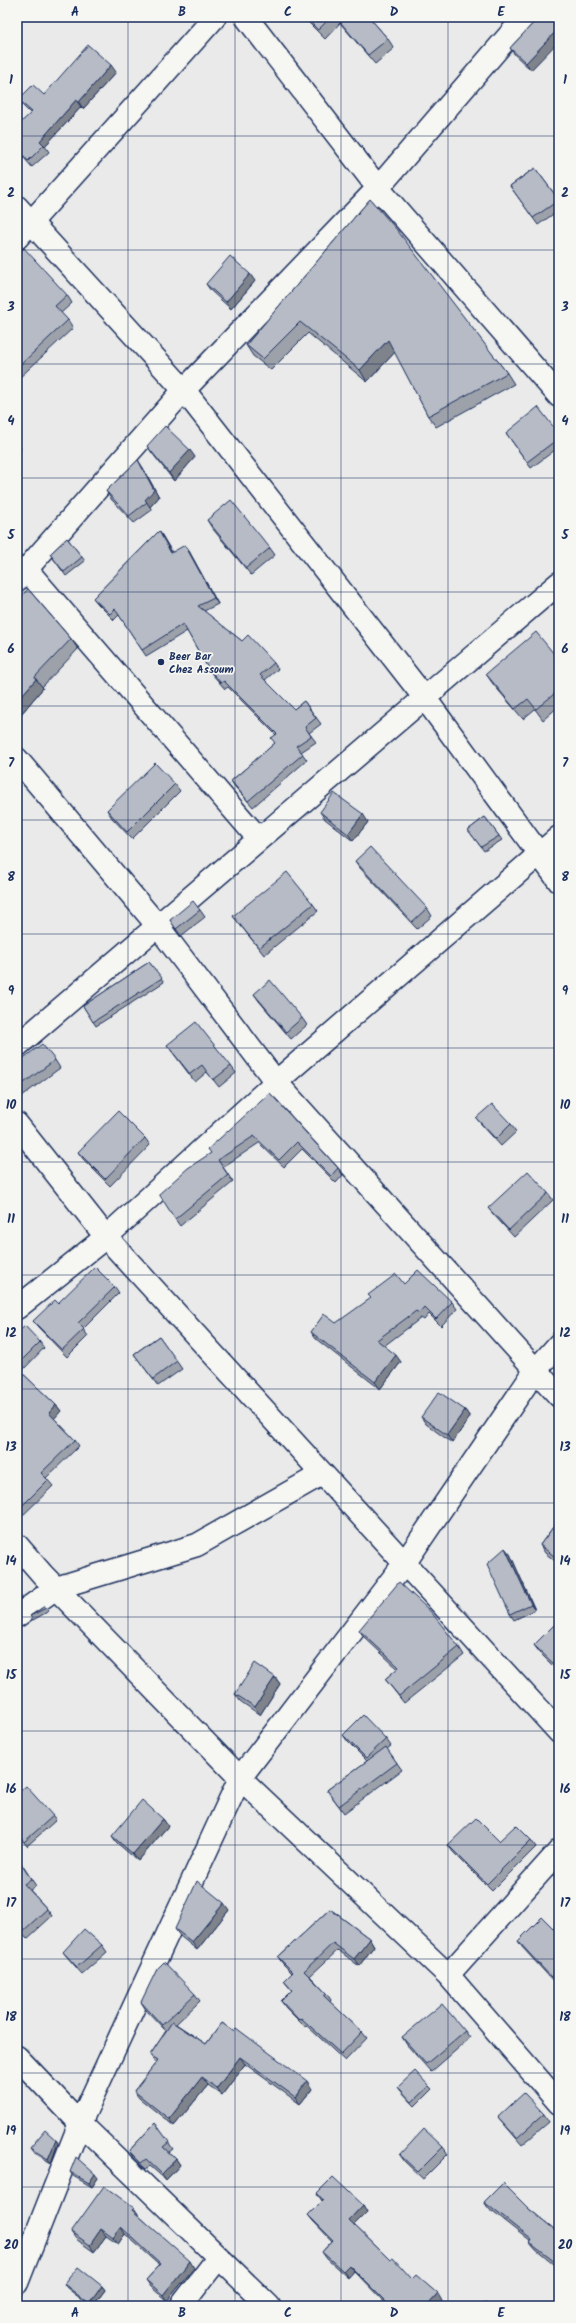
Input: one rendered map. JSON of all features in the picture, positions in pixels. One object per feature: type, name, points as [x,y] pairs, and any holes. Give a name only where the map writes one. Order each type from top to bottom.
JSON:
[{"type":"street","points":[[215,17],[21,223],[184,390],[424,697],[559,881]]},
{"type":"street","points":[[246,17],[378,188],[559,396]]},
{"type":"street","points":[[258,838],[22,574],[184,390],[378,188],[525,17]]},
{"type":"street","points":[[17,1046],[258,838],[559,583]]},
{"type":"street","points":[[17,759],[157,925],[276,1082],[559,1396]]},
{"type":"street","points":[[17,1308],[106,1237],[276,1082],[559,838]]},
{"type":"street","points":[[17,1124],[106,1237],[559,1732]]},
{"type":"street","points":[[17,2283],[80,2123],[240,1778],[404,1564],[535,1371],[559,1344]]},
{"type":"street","points":[[17,1616],[56,1588],[197,1545],[322,1474]]},
{"type":"street","points":[[17,1545],[56,1588],[240,1778],[448,1975],[559,2103]]},
{"type":"street","points":[[448,1975],[559,1851]]},
{"type":"street","points":[[17,2057],[80,2123],[269,2306]]},
{"type":"street","points":[[181,2306],[218,2258]]},
{"type":"building","points":[[305,17],[331,17],[318,30]]},
{"type":"building","points":[[336,17],[369,17],[388,39],[368,55]]},
{"type":"building","points":[[539,17],[559,17],[559,28],[526,63],[510,48]]},
{"type":"building","points":[[88,45],[111,65],[79,102],[76,100],[40,141],[44,145],[28,161],[17,148],[17,126],[32,112],[18,100],[33,85],[44,95]]},
{"type":"building","points":[[535,168],[559,200],[533,218],[510,186]]},
{"type":"building","points":[[370,199],[397,230],[507,373],[428,416],[388,340],[360,370],[300,322],[263,359],[246,345]]},
{"type":"building","points":[[24,248],[67,295],[55,306],[68,320],[17,368],[17,255]]},
{"type":"building","points":[[230,256],[250,274],[226,302],[206,284]]},
{"type":"building","points":[[538,407],[559,434],[559,438],[527,462],[506,433]]},
{"type":"building","points":[[165,426],[190,450],[169,473],[147,446]]},
{"type":"building","points":[[138,460],[154,490],[145,500],[147,502],[129,516],[106,491]]},
{"type":"building","points":[[231,500],[270,548],[246,568],[207,520]]},
{"type":"building","points":[[159,531],[171,553],[185,545],[214,598],[198,606],[242,641],[248,635],[274,663],[260,675],[294,709],[304,701],[316,718],[305,727],[311,736],[296,746],[303,754],[248,801],[231,781],[275,743],[271,738],[277,734],[224,681],[221,683],[208,668],[183,624],[142,650],[115,609],[110,614],[93,598]]},
{"type":"building","points":[[67,538],[82,557],[64,572],[50,554]]},
{"type":"building","points":[[28,589],[71,639],[35,677],[36,679],[17,701],[17,601]]},
{"type":"building","points":[[536,632],[559,660],[559,690],[536,709],[528,699],[515,709],[486,674]]},
{"type":"building","points":[[155,763],[175,784],[127,832],[107,810]]},
{"type":"building","points":[[334,793],[363,814],[348,834],[320,812]]},
{"type":"building","points":[[485,817],[499,836],[481,847],[468,830]]},
{"type":"building","points":[[370,847],[427,908],[412,922],[355,861]]},
{"type":"building","points":[[287,872],[313,904],[259,948],[233,916]]},
{"type":"building","points":[[193,901],[200,910],[176,929],[170,920]]},
{"type":"building","points":[[149,962],[162,978],[93,1022],[83,1006]]},
{"type":"building","points":[[270,980],[302,1018],[286,1032],[254,994]]},
{"type":"building","points":[[196,1022],[231,1066],[213,1080],[202,1065],[190,1074],[167,1045]]},
{"type":"building","points":[[42,1044],[55,1060],[17,1088],[17,1063]]},
{"type":"building","points":[[270,1093],[338,1168],[331,1176],[297,1142],[279,1160],[254,1136],[218,1160],[228,1175],[175,1219],[159,1194],[188,1168],[211,1153],[208,1149]]},
{"type":"building","points":[[492,1104],[511,1124],[496,1139],[476,1118]]},
{"type":"building","points":[[118,1111],[145,1138],[105,1179],[78,1152]]},
{"type":"building","points":[[528,1171],[548,1193],[509,1230],[488,1208]]},
{"type":"building","points":[[95,1267],[115,1287],[78,1323],[84,1329],[62,1350],[33,1321],[55,1300],[58,1303]]},
{"type":"building","points":[[418,1270],[452,1302],[436,1319],[424,1307],[419,1313],[416,1311],[377,1340],[396,1355],[375,1382],[311,1332],[324,1314],[336,1323],[371,1298],[368,1295],[396,1274],[404,1284]]},
{"type":"building","points":[[25,1326],[40,1342],[17,1365],[17,1333]]},
{"type":"building","points":[[159,1336],[177,1361],[153,1379],[134,1354]]},
{"type":"building","points":[[17,1368],[56,1405],[49,1413],[75,1440],[41,1473],[48,1480],[17,1511]]},
{"type":"building","points":[[439,1392],[465,1410],[447,1435],[421,1417]]},
{"type":"building","points":[[559,1519],[559,1560],[540,1545]]},
{"type":"building","points":[[505,1548],[531,1604],[510,1614],[487,1564]]},
{"type":"building","points":[[399,1582],[431,1612],[459,1647],[399,1696],[385,1679],[399,1667],[359,1630]]},
{"type":"building","points":[[45,1606],[46,1608],[30,1616]]},
{"type":"building","points":[[559,1620],[559,1669],[534,1645]]},
{"type":"building","points":[[255,1663],[275,1677],[255,1707],[235,1694]]},
{"type":"building","points":[[363,1715],[386,1739],[366,1758],[343,1735]]},
{"type":"building","points":[[386,1747],[397,1763],[339,1806],[327,1790]]},
{"type":"building","points":[[26,1786],[53,1816],[24,1842],[17,1834],[17,1816],[21,1812],[17,1808],[17,1794]]},
{"type":"building","points":[[142,1800],[163,1819],[133,1854],[112,1836]]},
{"type":"building","points":[[476,1818],[499,1841],[516,1825],[531,1840],[487,1884],[448,1845]]},
{"type":"building","points":[[17,1858],[31,1879],[24,1884],[47,1909],[22,1932],[17,1926]]},
{"type":"building","points":[[197,1881],[224,1903],[192,1942],[175,1929]]},
{"type":"building","points":[[330,1909],[370,1939],[354,1959],[333,1943],[304,1971],[327,1994],[324,1996],[362,2032],[341,2054],[301,2018],[299,2020],[281,2001],[292,1990],[284,1981],[293,1972],[278,1957]]},
{"type":"building","points":[[542,1917],[559,1934],[559,1970],[551,1977],[518,1941]]},
{"type":"building","points":[[84,1929],[102,1945],[77,1967],[63,1952]]},
{"type":"building","points":[[164,1962],[195,1994],[162,2025],[141,2002],[157,1969]]},
{"type":"building","points":[[442,2004],[465,2031],[426,2064],[402,2037]]},
{"type":"building","points":[[172,2022],[206,2044],[222,2023],[233,2031],[236,2028],[307,2081],[295,2097],[240,2057],[217,2088],[202,2077],[169,2119],[134,2091],[158,2060],[150,2055]]},
{"type":"building","points":[[415,2071],[429,2086],[412,2102],[398,2087]]},
{"type":"building","points":[[524,2093],[544,2114],[517,2138],[498,2117]]},
{"type":"building","points":[[155,2123],[169,2142],[163,2147],[176,2159],[162,2174],[146,2159],[141,2163],[129,2151]]},
{"type":"building","points":[[424,2129],[443,2147],[418,2172],[400,2155]]},
{"type":"building","points":[[45,2130],[56,2140],[48,2159],[30,2148]]},
{"type":"building","points":[[76,2157],[95,2174],[89,2183],[70,2172]]},
{"type":"building","points":[[333,2177],[363,2205],[349,2220],[390,2260],[393,2258],[412,2279],[416,2275],[438,2294],[427,2306],[390,2306],[349,2265],[343,2271],[322,2252],[333,2240],[308,2215],[323,2200],[317,2193]]},
{"type":"building","points":[[503,2183],[529,2209],[559,2233],[559,2257],[555,2262],[530,2243],[532,2240],[484,2202]]},
{"type":"building","points":[[104,2186],[134,2208],[132,2210],[190,2261],[163,2295],[146,2280],[161,2264],[121,2227],[113,2238],[101,2229],[90,2245],[71,2232]]},
{"type":"building","points":[[78,2267],[102,2286],[89,2304],[64,2284]]},
{"type":"building","points":[[485,2303],[489,2306],[482,2306]]},
{"type":"place","name":"Beer Bar Chez Assoum","points":[[161,662]]}]
